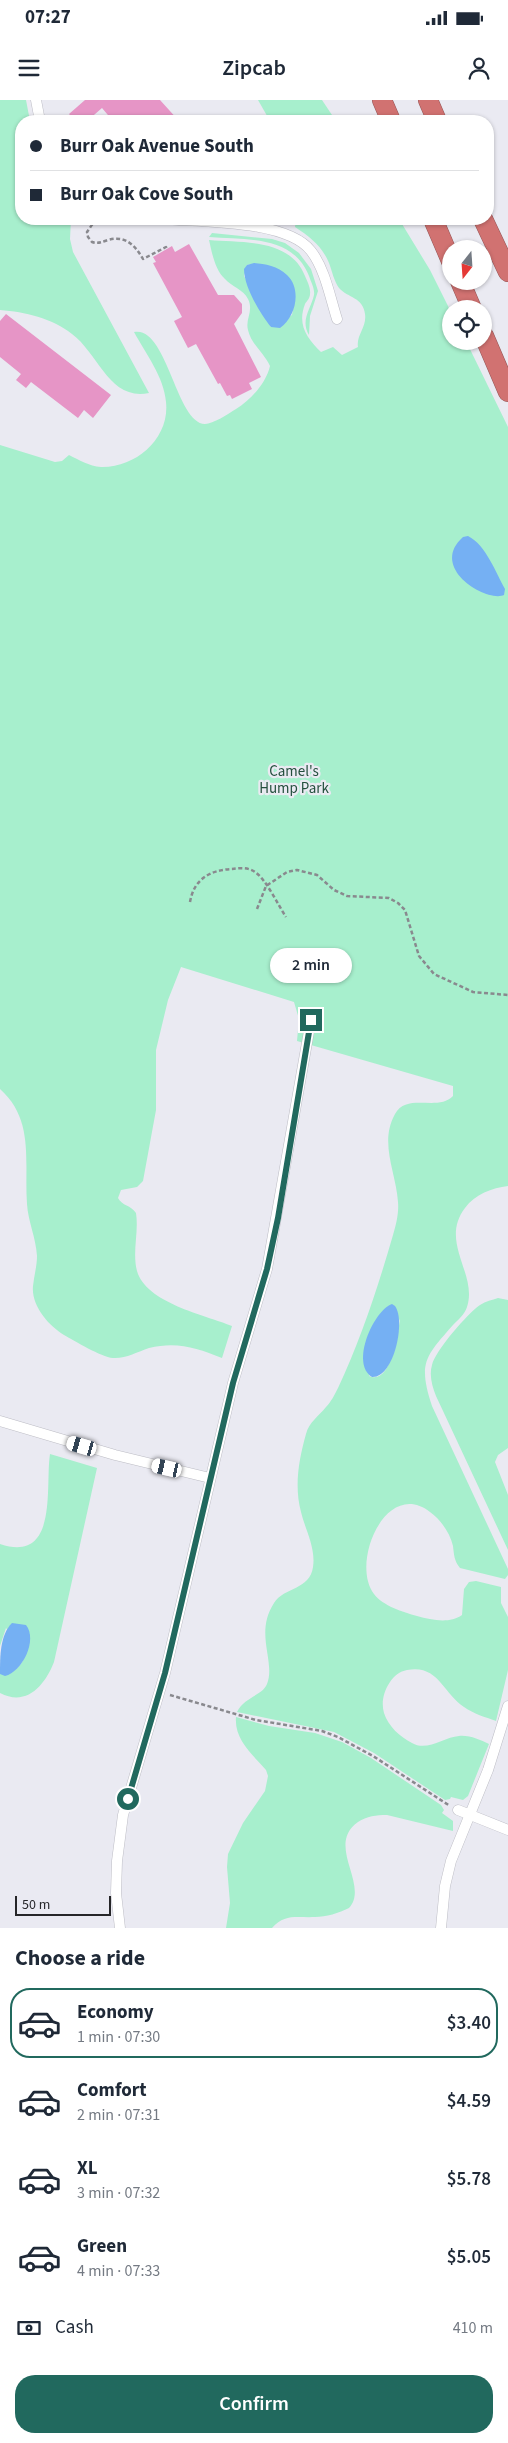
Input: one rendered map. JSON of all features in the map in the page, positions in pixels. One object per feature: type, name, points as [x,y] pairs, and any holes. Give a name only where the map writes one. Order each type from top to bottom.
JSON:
[{"type":"highway","points":[[382,100],[389,115]]},
{"type":"highway","points":[[428,100],[435,115]]},
{"type":"highway","points":[[436,225],[442,240]]},
{"type":"highway","points":[[486,225],[508,272]]},
{"type":"highway","points":[[490,350],[508,392]]},
{"type":"street","points":[[36,100],[39,115]]},
{"type":"street","points":[[233,225],[268,228],[299,240],[308,248],[316,259],[337,318]]},
{"type":"street","points":[[120,1928],[116,1870],[122,1825],[160,1692],[233,1383],[272,1248],[311,1020]]},
{"type":"street","points":[[0,1421],[124,1458],[210,1478]]},
{"type":"street","points":[[441,1928],[448,1870],[493,1756],[508,1706]]},
{"type":"street","points":[[458,1810],[508,1830]]},
{"type":"path","points":[[92,225],[87,232],[92,242],[115,239],[126,240],[136,247],[143,259],[166,247],[167,249]]},
{"type":"path","points":[[190,902],[193,890],[199,881],[217,871],[238,868],[251,870],[258,874],[286,917]]},
{"type":"path","points":[[257,909],[266,886],[289,871],[303,870],[317,875],[334,890],[347,896],[392,899],[405,910],[418,956],[434,974],[473,992],[508,995]]},
{"type":"path","points":[[160,1692],[256,1720],[322,1731],[338,1737],[373,1756],[458,1810]]},
{"type":"green space","points":[[0,100],[26,100],[29,115],[15,115],[15,225],[71,225],[70,239],[73,252],[149,393],[135,394],[124,390],[114,383],[81,343],[64,328],[28,314],[0,310]]},
{"type":"green space","points":[[258,100],[322,100],[332,115],[267,115]]},
{"type":"green space","name":"Camel's Hump Park","points":[[295,225],[403,225],[430,270],[445,300],[442,300],[442,350],[470,350],[508,427],[508,1186],[496,1188],[479,1195],[469,1203],[458,1221],[456,1233],[457,1246],[468,1282],[469,1295],[467,1307],[430,1353],[425,1370],[425,1380],[432,1406],[508,1569],[508,1575],[505,1579],[460,1568],[455,1560],[452,1541],[444,1527],[430,1512],[414,1504],[399,1506],[387,1515],[376,1529],[366,1563],[368,1580],[374,1594],[378,1598],[400,1610],[429,1619],[452,1620],[462,1615],[464,1589],[469,1582],[476,1581],[501,1587],[501,1603],[508,1617],[508,1670],[496,1721],[464,1707],[433,1675],[417,1669],[401,1672],[396,1676],[387,1687],[383,1700],[384,1713],[391,1727],[412,1743],[424,1746],[453,1737],[467,1736],[489,1744],[468,1796],[463,1800],[451,1797],[445,1800],[374,1753],[334,1732],[237,1712],[244,1703],[265,1688],[267,1684],[269,1666],[265,1636],[268,1614],[278,1598],[307,1580],[313,1567],[312,1546],[299,1502],[299,1463],[307,1430],[333,1398],[362,1332],[394,1231],[398,1206],[397,1191],[388,1147],[390,1125],[400,1108],[407,1104],[447,1100],[453,1096],[453,1086],[297,1041],[299,1019],[294,1002],[181,967],[168,1000],[156,1050],[156,1110],[143,1181],[137,1187],[121,1190],[118,1198],[136,1213],[136,1264],[137,1271],[143,1282],[152,1292],[164,1300],[232,1326],[222,1358],[204,1351],[178,1345],[149,1348],[122,1357],[108,1357],[64,1335],[42,1315],[33,1293],[37,1256],[28,1210],[26,1143],[19,1114],[0,1089],[0,445],[55,462],[62,461],[69,455],[88,464],[101,467],[114,466],[126,462],[148,448],[156,439],[166,415],[165,393],[149,357],[134,332],[145,334],[155,343],[178,393],[186,408],[195,419],[205,424],[212,422],[247,401],[265,379],[270,366],[255,344],[247,326],[250,303],[243,293],[228,282],[219,271],[214,261],[209,240],[264,245],[288,255],[298,264],[309,287],[310,295],[305,304],[302,318],[305,331],[311,342],[321,352],[333,347],[342,355],[358,347],[365,319],[364,308],[358,301],[339,288],[329,263],[311,238],[295,227]],"holes":[[[262,264],[295,296],[292,315],[271,327],[244,276],[247,265]],[[400,1319],[392,1356],[383,1373],[377,1377],[369,1376]]]},
{"type":"green space","points":[[212,233],[272,239],[285,243],[299,253],[311,269],[318,291],[310,316],[309,335],[306,319],[314,290],[302,263],[292,253],[280,246],[253,240],[209,237]]},
{"type":"green space","points":[[498,1298],[508,1300],[508,1448],[498,1455],[495,1462],[508,1495],[508,1550],[436,1396],[431,1377],[434,1359],[453,1333],[480,1305]]},
{"type":"green space","points":[[50,1454],[97,1468],[54,1662],[46,1679],[34,1691],[19,1697],[10,1697],[0,1693],[0,1674],[9,1673],[16,1669],[22,1663],[26,1654],[6,1628],[0,1646],[0,1544],[19,1547],[32,1543],[40,1533],[48,1502]]},
{"type":"green space","points":[[236,1717],[269,1726],[315,1733],[342,1742],[371,1758],[441,1805],[444,1810],[442,1813],[453,1821],[453,1831],[387,1815],[365,1818],[349,1831],[346,1842],[346,1853],[355,1888],[354,1899],[349,1908],[324,1916],[287,1918],[272,1928],[226,1928],[230,1903],[227,1867],[228,1854],[243,1823],[265,1791],[268,1776],[266,1770],[241,1740],[236,1725]]},
{"type":"water","points":[[254,263],[280,269],[292,281],[296,295],[295,303],[290,317],[280,328],[271,327],[250,292],[244,269],[247,265]]},
{"type":"water","points":[[468,536],[480,546],[490,560],[505,589],[504,595],[486,594],[474,588],[464,581],[456,571],[452,560],[454,549],[463,537]]},
{"type":"water","points":[[392,1304],[398,1313],[399,1324],[396,1348],[386,1368],[380,1375],[372,1377],[366,1370],[363,1361],[367,1338],[378,1317]]},
{"type":"water","points":[[12,1623],[26,1625],[29,1631],[29,1647],[22,1662],[5,1676],[0,1674],[0,1660],[3,1640]]},
{"type":"building","points":[[85,100],[160,100],[174,115],[108,115],[102,108],[94,115],[69,114]]},
{"type":"building","points":[[189,244],[218,295],[234,295],[242,304],[242,313],[234,324],[261,377],[249,383],[252,389],[232,399],[230,395],[227,396],[220,383],[218,384],[196,344],[188,348],[174,321],[182,317],[153,263],[156,262],[153,257],[172,246],[175,252]]},
{"type":"building","points":[[6,314],[111,395],[93,418],[84,410],[78,418],[31,382],[26,388],[16,380],[21,374],[0,357],[0,321]]},
{"type":"route","points":[[128,1799],[165,1673],[233,1383],[264,1283],[278,1218],[311,1020]]}]
